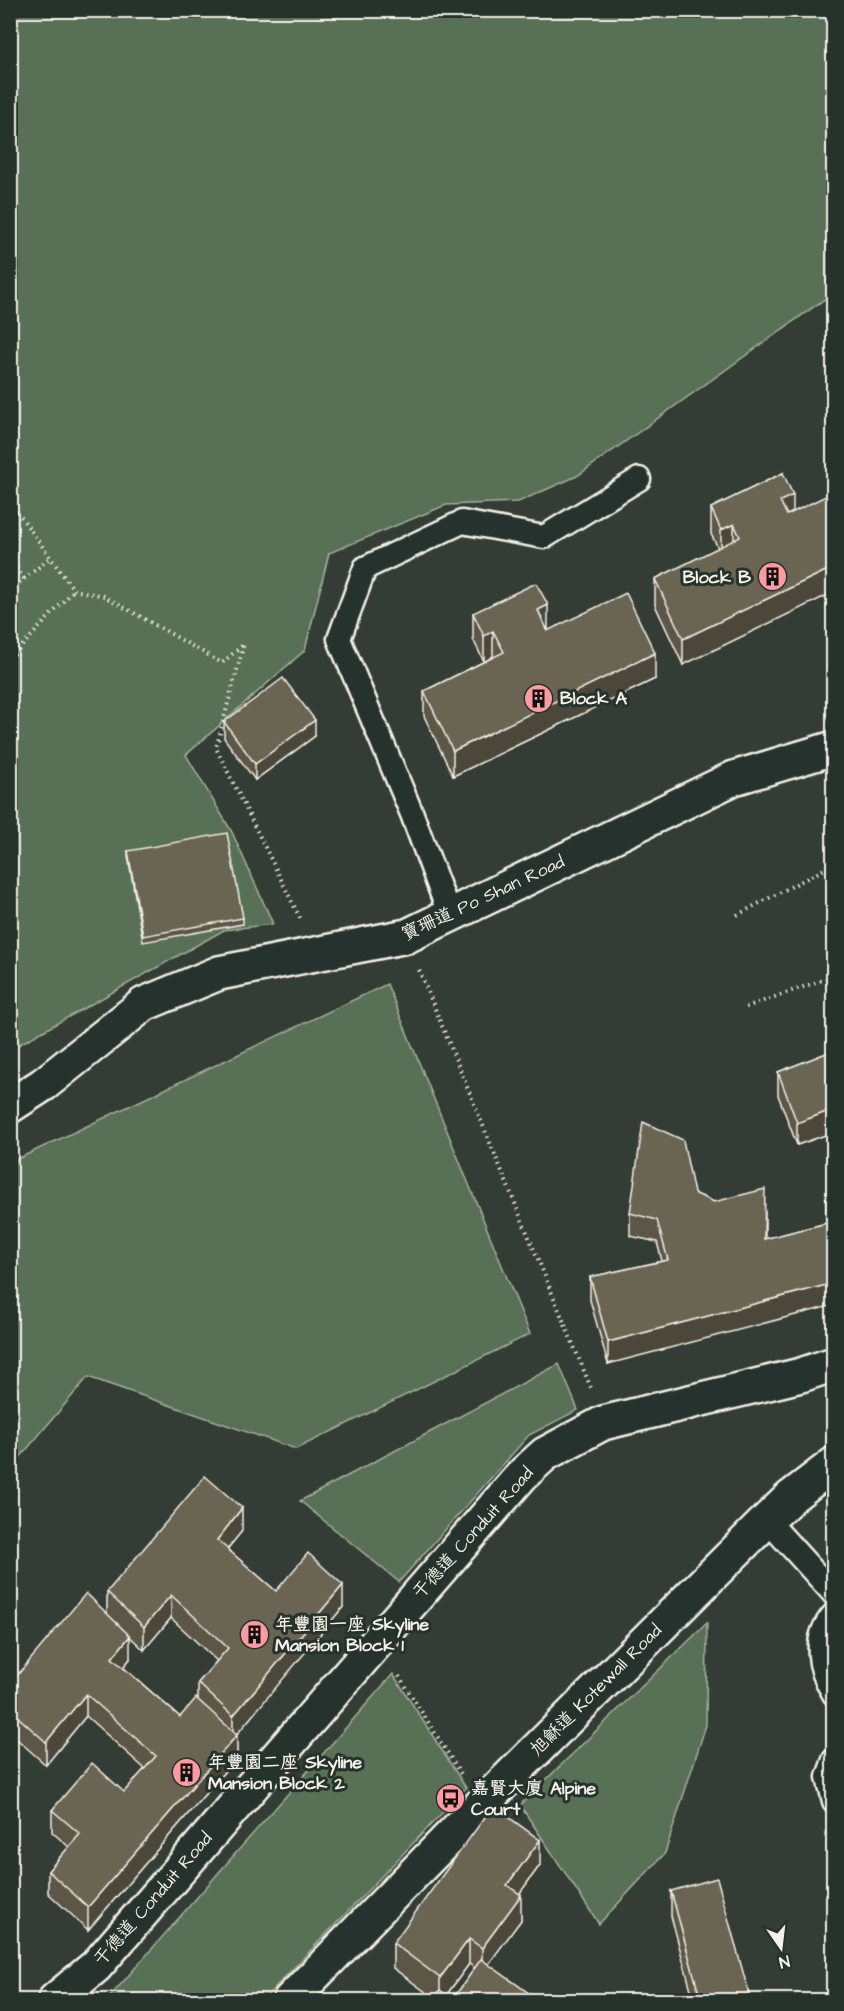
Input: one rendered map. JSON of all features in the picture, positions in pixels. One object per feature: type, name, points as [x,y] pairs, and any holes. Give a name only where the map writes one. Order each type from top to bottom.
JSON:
[{"type":"street","name":"寶珊道 Po Shan Road","points":[[10,1106],[44,1084],[144,1004],[163,995],[219,973],[407,936],[734,778],[834,748]]},
{"type":"street","name":"干德道 Conduit Road","points":[[55,2001],[96,1966],[522,1475],[545,1454],[603,1423],[801,1375],[834,1364]]},
{"type":"street","name":"旭龢道 Kotewall Road","points":[[290,2001],[470,1816],[767,1520],[791,1497],[834,1464]]},
{"type":"lane","points":[[450,916],[412,814],[339,639],[365,568],[462,522],[544,537],[639,479]]},
{"type":"lane","points":[[767,1520],[834,1594]]},
{"type":"lane","points":[[834,1614],[821,1638],[819,1658],[823,1678],[834,1694]]},
{"type":"lane","points":[[834,1760],[828,1777],[834,1801]]},
{"type":"path","points":[[10,502],[74,590],[104,596],[222,663],[244,644],[216,748],[318,953]]},
{"type":"path","points":[[10,540],[11,560],[24,579]]},
{"type":"path","points":[[10,590],[50,558]]},
{"type":"path","points":[[10,659],[74,590]]},
{"type":"path","points":[[737,915],[834,864]]},
{"type":"path","points":[[415,961],[591,1389]]},
{"type":"path","points":[[746,1007],[834,976]]},
{"type":"path","points":[[396,1671],[466,1782],[452,1797],[470,1816]]},
{"type":"green space","points":[[10,11],[834,11],[833,293],[577,476],[518,502],[446,505],[329,553],[305,650],[186,755],[232,832],[273,924],[224,930],[11,1049]]},
{"type":"green space","points":[[387,984],[530,1334],[296,1449],[88,1377],[11,1468],[11,1162]]},
{"type":"green space","points":[[559,1364],[578,1410],[529,1435],[399,1582],[300,1501]]},
{"type":"green space","points":[[707,1623],[706,1725],[665,1853],[599,1924],[520,1805]]},
{"type":"green space","points":[[393,1674],[466,1788],[263,2000],[107,2000]]},
{"type":"building","name":"Block B","points":[[783,473],[793,495],[780,501],[787,515],[834,492],[834,567],[683,639],[655,579],[740,537],[734,524],[721,530],[711,508]]},
{"type":"building","name":"Block A","points":[[536,583],[548,605],[538,610],[547,631],[626,593],[655,653],[453,751],[424,691],[504,652],[493,631],[484,636],[473,613]]},
{"type":"building","points":[[283,678],[315,720],[255,764],[224,722]]},
{"type":"building","points":[[227,833],[243,918],[143,936],[128,851]]},
{"type":"building","points":[[834,1050],[834,1109],[797,1123],[778,1072]]},
{"type":"building","points":[[643,1122],[683,1140],[694,1193],[714,1202],[765,1189],[764,1239],[827,1223],[834,1252],[834,1283],[608,1342],[590,1277],[668,1260],[657,1220],[630,1213]]},
{"type":"building","points":[[834,1190],[834,1217],[826,1198]]},
{"type":"building","name":"年豐園一座 Skyline Mansion Block 1","points":[[205,1476],[242,1508],[217,1540],[276,1591],[308,1553],[343,1585],[233,1716],[198,1683],[228,1648],[171,1595],[144,1627],[107,1592]]},
{"type":"building","name":"年豐園二座 Skyline Mansion Block 2","points":[[86,1593],[130,1636],[112,1658],[180,1717],[196,1698],[237,1735],[88,1907],[48,1871],[80,1834],[52,1810],[92,1763],[124,1792],[156,1756],[86,1694],[46,1742],[10,1710],[10,1684]]},
{"type":"building","points":[[493,1806],[540,1840],[507,1885],[521,1895],[482,1948],[469,1939],[440,1978],[393,1943]]},
{"type":"building","points":[[717,1878],[751,2001],[701,2001],[671,1891]]},
{"type":"building","points":[[481,1959],[530,1994],[525,2001],[432,2001],[440,1990],[453,1999]]},
{"type":"place","name":"Block B","points":[[772,577]]},
{"type":"place","name":"Block A","points":[[539,698]]},
{"type":"place","name":"年豐園一座 Skyline Mansion Block 1","points":[[254,1634]]},
{"type":"place","name":"年豐園二座 Skyline Mansion Block 2","points":[[187,1772]]},
{"type":"place","name":"嘉賢大廈 Alpine Court","points":[[450,1798]]}]
